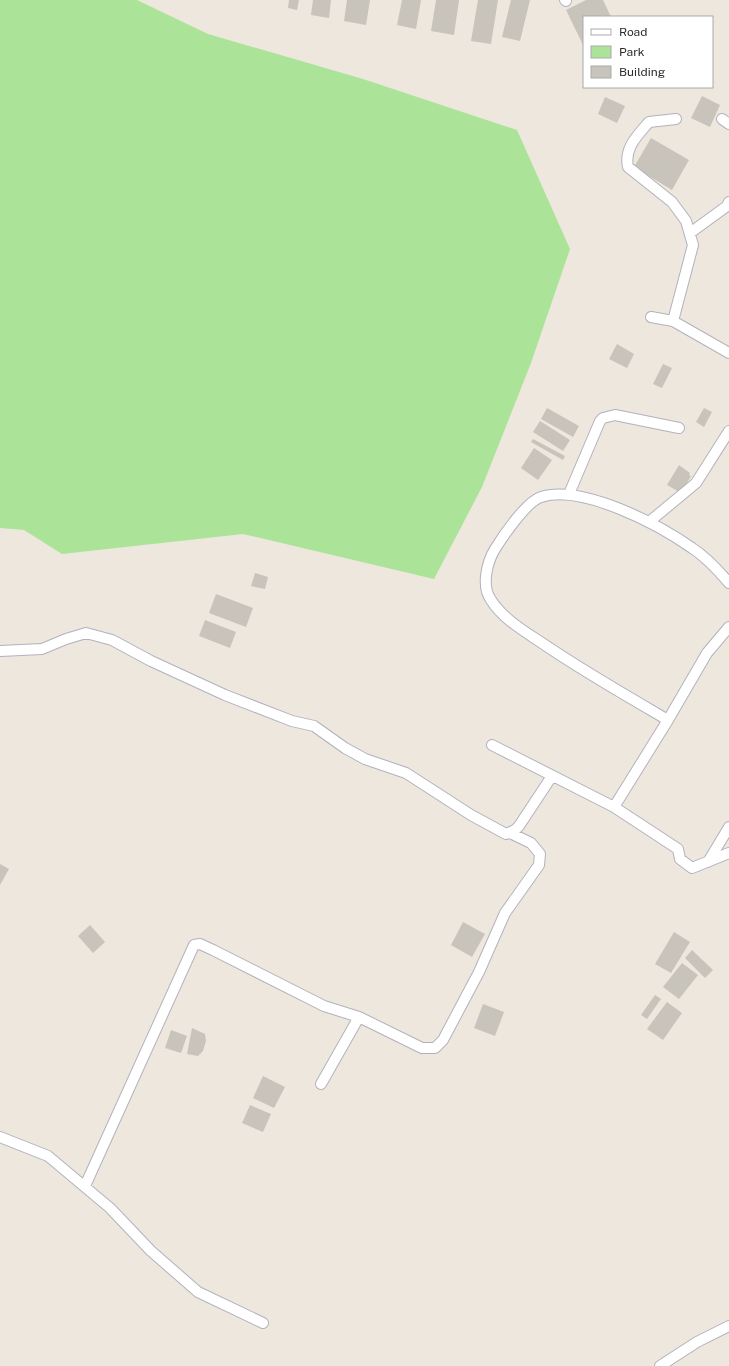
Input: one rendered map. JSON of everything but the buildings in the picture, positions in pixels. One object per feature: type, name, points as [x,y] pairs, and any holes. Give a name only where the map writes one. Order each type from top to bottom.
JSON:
[{"type":"street","points":[[673,320],[694,246],[686,221],[672,202],[628,167],[626,157],[634,140],[649,122],[676,119]]},
{"type":"street","points":[[690,233],[727,206],[729,202]]},
{"type":"street","points":[[651,317],[673,320],[729,353]]},
{"type":"street","points":[[569,494],[600,421],[603,418],[615,415],[679,428]]},
{"type":"street","points":[[649,522],[696,483],[729,430]]},
{"type":"street","points":[[668,720],[575,666],[510,621],[490,600],[486,582],[490,558],[502,538],[520,514],[540,497],[569,494],[598,501],[649,522],[692,548],[715,567],[729,583]]},
{"type":"street","points":[[614,807],[708,653],[729,627]]},
{"type":"street","points":[[0,651],[42,649],[86,633],[112,640],[151,661],[225,695],[292,721],[314,726],[365,759],[406,773],[471,815],[506,834],[510,833],[530,843],[540,854],[539,865],[505,913],[479,972],[443,1040],[435,1048],[422,1048],[359,1017],[324,1006],[200,944],[194,945],[85,1186]]},
{"type":"street","points":[[492,745],[614,807],[678,849],[680,859],[692,868],[729,853]]},
{"type":"street","points":[[510,833],[518,826],[552,776]]},
{"type":"street","points":[[708,862],[727,832]]},
{"type":"street","points":[[321,1084],[359,1017]]},
{"type":"street","points":[[0,1137],[48,1156],[110,1208],[150,1251],[198,1292],[263,1323]]},
{"type":"street","points":[[660,1366],[697,1342],[729,1326]]},
{"type":"green space","points":[[0,0],[137,0],[208,34],[363,79],[517,130],[570,249],[531,363],[482,487],[434,579],[243,534],[62,554],[24,530],[0,528]]}]
